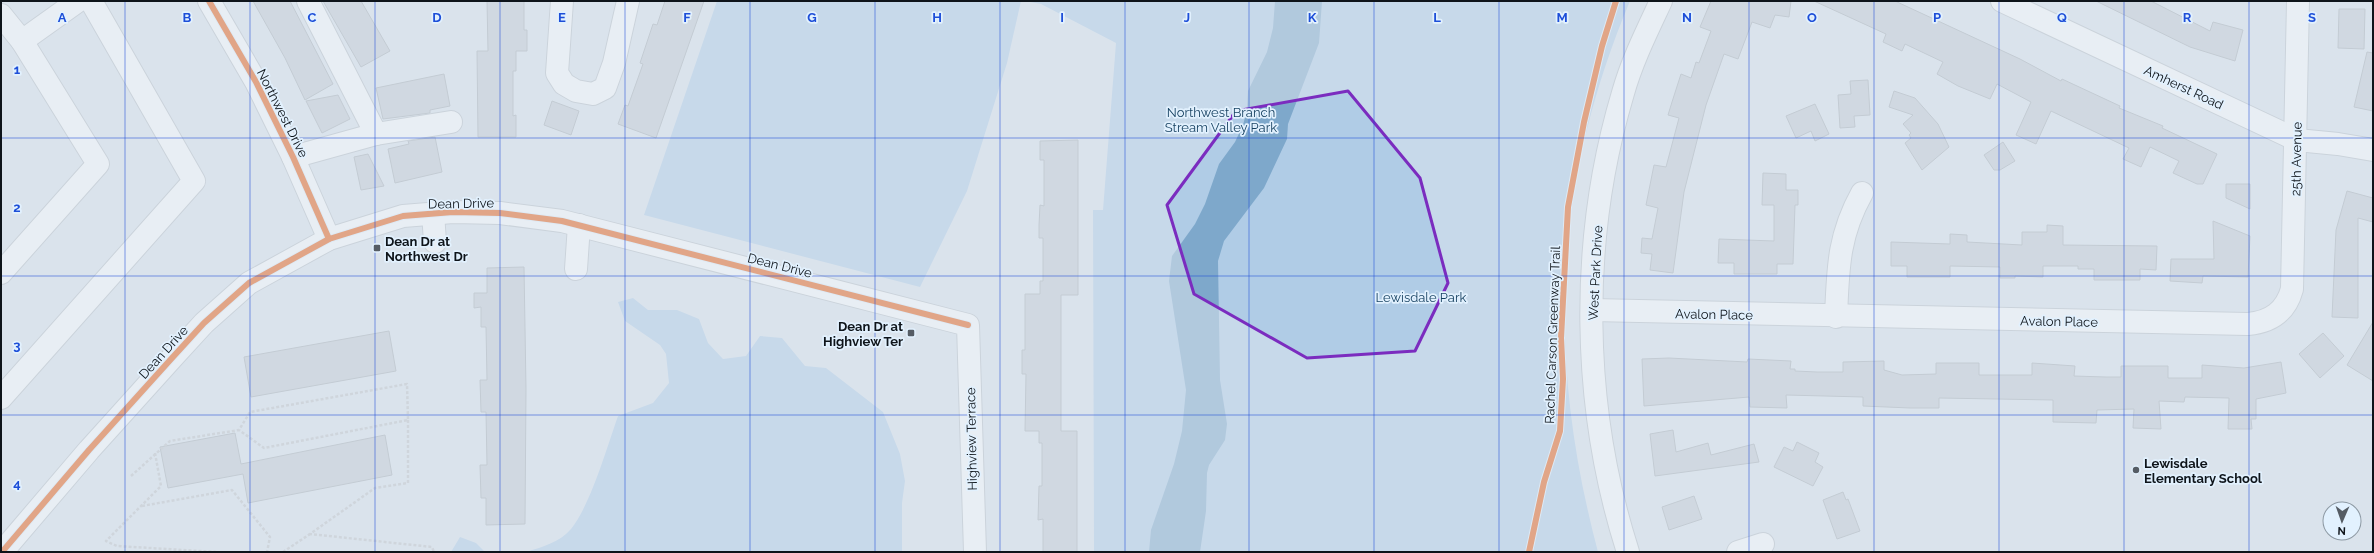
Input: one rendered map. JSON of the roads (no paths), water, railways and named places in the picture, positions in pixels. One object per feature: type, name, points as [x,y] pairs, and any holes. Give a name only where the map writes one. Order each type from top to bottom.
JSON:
[{"type":"street","points":[[22,41],[78,1]]},
{"type":"street","points":[[1,398],[194,181],[91,1]]},
{"type":"street","name":"Northwest Drive","points":[[209,1],[242,55],[293,157],[329,239]]},
{"type":"street","points":[[308,1],[376,134]]},
{"type":"street","points":[[562,1],[557,73],[564,84],[584,94],[593,94],[605,88],[614,62],[628,1]]},
{"type":"street","name":"West Park Drive","points":[[1628,552],[1603,446],[1595,385],[1592,310],[1598,209],[1614,124],[1634,63],[1661,1]]},
{"type":"street","name":"Amherst Road","points":[[2002,1],[2297,140],[2338,144],[2373,150]]},
{"type":"street","name":"25th Avenue","points":[[2279,313],[2287,302],[2292,289],[2297,140],[2298,1]]},
{"type":"street","points":[[1,15],[22,41],[98,164],[1,273]]},
{"type":"street","points":[[293,157],[376,134],[451,122]]},
{"type":"street","points":[[1836,317],[1840,247],[1848,221],[1862,193]]},
{"type":"street","points":[[433,213],[435,242]]},
{"type":"street","name":"Dean Drive","points":[[2,552],[89,450],[204,323],[249,283],[329,239],[403,216],[433,213],[500,213],[562,220],[968,325]]},
{"type":"street","points":[[576,269],[579,225]]},
{"type":"street","name":"Avalon Place","points":[[1592,310],[1836,317],[2248,324],[2265,321],[2279,313]]},
{"type":"street","name":"Highview Terrace","points":[[968,325],[975,552]]},
{"type":"street","points":[[1738,552],[1763,544]]},
{"type":"place","name":"Dean Dr at Northwest Dr","points":[[377,248]]},
{"type":"place","name":"Dean Dr at Highview Ter","points":[[911,333]]},
{"type":"place","name":"Lewisdale Elementary School","points":[[2136,470]]},
{"type":"park label","name":"Northwest Branch Stream Valley Park","points":[[1221,120]]},
{"type":"park label","name":"Lewisdale Park","points":[[1421,297]]}]
